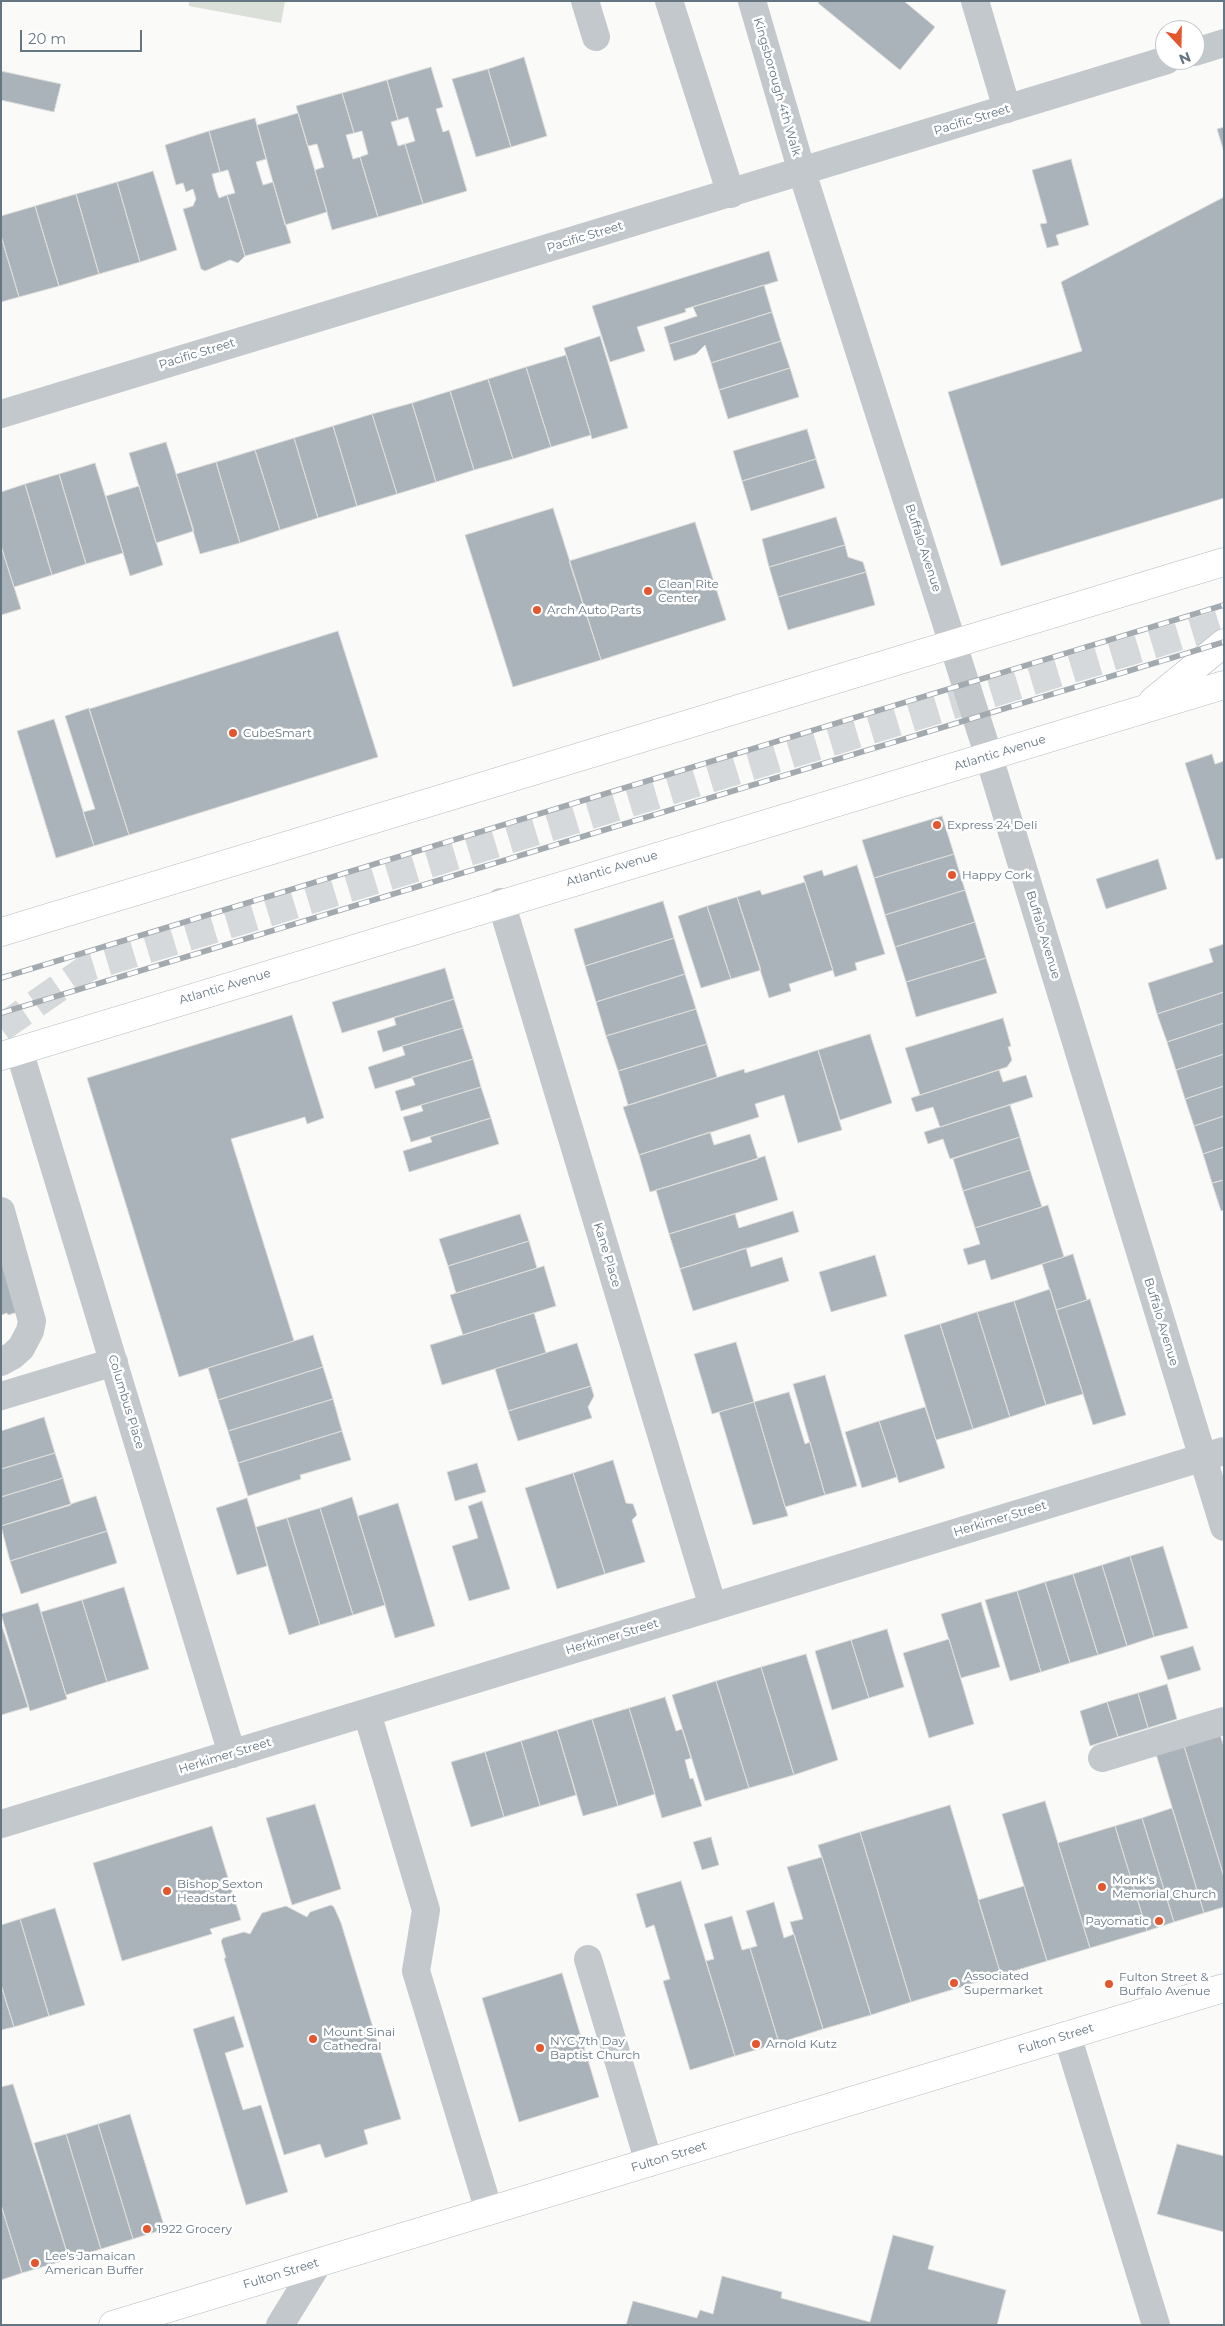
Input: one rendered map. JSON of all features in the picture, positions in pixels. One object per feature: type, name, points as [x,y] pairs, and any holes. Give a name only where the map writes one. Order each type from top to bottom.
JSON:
[{"type":"main road","points":[[1,932],[1224,562]]},
{"type":"main road","points":[[1142,710],[1224,643]]},
{"type":"main road","name":"Atlantic Avenue","points":[[10,1053],[501,902],[1224,685]]},
{"type":"main road","name":"Fulton Street","points":[[113,2325],[1224,1988]]},
{"type":"street","points":[[585,1],[596,37]]},
{"type":"street","points":[[669,1],[731,194]]},
{"type":"street","name":"Kingsborough 4th Walk","points":[[752,1],[802,172]]},
{"type":"street","points":[[975,1],[1007,109]]},
{"type":"street","points":[[1205,49],[1224,43]]},
{"type":"street","name":"Pacific Street","points":[[1,414],[731,194],[1155,64]]},
{"type":"street","name":"Buffalo Avenue","points":[[802,172],[1213,1455],[1224,1527]]},
{"type":"street","name":"Kane Place","points":[[501,902],[713,1606]]},
{"type":"street","name":"Columbus Place","points":[[10,1053],[114,1362],[232,1754]]},
{"type":"street","points":[[1,1211],[32,1321],[30,1331],[21,1348],[1,1362]]},
{"type":"street","points":[[1,1396],[114,1362]]},
{"type":"street","name":"Herkimer Street","points":[[1,1824],[1213,1455]]},
{"type":"street","points":[[366,1713],[426,1910],[416,1971],[489,2211]]},
{"type":"street","points":[[1102,1758],[1224,1720]]},
{"type":"street","points":[[588,1959],[649,2163]]},
{"type":"street","points":[[1067,2035],[1156,2325]]},
{"type":"street","points":[[280,2325],[319,2262]]},
{"type":"shaded area","points":[[189,1],[285,1],[281,23],[189,6]]},
{"type":"building","points":[[820,1],[904,1],[935,27],[900,70],[818,3]]},
{"type":"building","points":[[524,57],[547,136],[511,147],[488,69]]},
{"type":"building","points":[[431,67],[443,107],[436,109],[443,132],[449,130],[467,191],[423,204],[405,144],[415,141],[408,117],[398,120],[387,80]]},
{"type":"building","points":[[488,69],[511,147],[476,157],[452,79]]},
{"type":"building","points":[[1,71],[61,84],[54,112],[1,100]]},
{"type":"building","points":[[387,80],[398,120],[391,122],[398,146],[405,144],[423,204],[378,217],[360,157],[368,154],[362,131],[354,133],[342,93]]},
{"type":"building","points":[[342,93],[354,133],[346,135],[353,159],[360,157],[378,217],[332,230],[315,170],[324,167],[317,144],[308,146],[296,106]]},
{"type":"building","points":[[298,113],[327,212],[285,225],[257,125]]},
{"type":"building","points":[[255,118],[266,159],[256,162],[263,185],[273,182],[291,243],[245,256],[227,195],[235,193],[228,170],[220,172],[209,131]]},
{"type":"building","points":[[1224,127],[1224,152],[1217,129]]},
{"type":"building","points":[[209,131],[220,172],[212,174],[216,190],[219,198],[227,195],[245,256],[238,263],[230,260],[205,271],[201,269],[183,209],[193,206],[196,199],[193,189],[186,192],[183,183],[176,185],[165,145]]},
{"type":"building","points":[[1071,159],[1089,225],[1056,235],[1059,245],[1047,248],[1040,224],[1047,223],[1032,170]]},
{"type":"building","points":[[153,171],[177,250],[140,262],[117,182]]},
{"type":"building","points":[[117,182],[140,262],[99,274],[76,194]]},
{"type":"building","points":[[76,194],[99,274],[59,286],[35,206]]},
{"type":"building","points":[[1224,197],[1224,498],[1001,566],[948,392],[1082,351],[1061,282]]},
{"type":"building","points":[[35,206],[59,286],[19,297],[1,236],[1,216]]},
{"type":"building","points":[[1,236],[19,297],[1,302]]},
{"type":"building","points":[[769,251],[778,281],[685,309],[686,312],[637,327],[645,351],[610,362],[592,306]]},
{"type":"building","points":[[764,285],[772,312],[669,344],[664,327],[697,316],[693,307]]},
{"type":"building","points":[[772,312],[781,341],[711,363],[705,345],[696,354],[674,361],[669,344]]},
{"type":"building","points":[[600,336],[628,428],[592,439],[564,348]]},
{"type":"building","points":[[781,341],[790,368],[719,390],[711,363]]},
{"type":"building","points":[[566,355],[591,435],[551,447],[526,367]]},
{"type":"building","points":[[526,367],[551,447],[513,459],[488,379]]},
{"type":"building","points":[[790,368],[799,397],[728,419],[719,390]]},
{"type":"building","points":[[488,379],[513,459],[474,470],[450,391]]},
{"type":"building","points":[[450,391],[474,470],[436,482],[412,403]]},
{"type":"building","points":[[412,403],[436,482],[397,494],[372,414]]},
{"type":"building","points":[[372,414],[397,494],[357,506],[333,426]]},
{"type":"building","points":[[333,426],[357,506],[318,518],[294,438]]},
{"type":"building","points":[[807,429],[816,459],[742,481],[733,451]]},
{"type":"building","points":[[294,438],[318,518],[280,530],[255,450]]},
{"type":"building","points":[[166,442],[194,531],[156,543],[129,453]]},
{"type":"building","points":[[255,450],[280,530],[240,543],[216,462]]},
{"type":"building","points":[[816,459],[825,488],[751,511],[742,481]]},
{"type":"building","points":[[216,462],[240,543],[200,554],[176,474]]},
{"type":"building","points":[[95,463],[123,553],[86,564],[59,474]]},
{"type":"building","points":[[59,474],[86,564],[52,575],[25,484]]},
{"type":"building","points":[[25,484],[52,575],[14,587],[1,546],[1,492]]},
{"type":"building","points":[[139,486],[163,565],[130,576],[106,496]]},
{"type":"building","name":"Arch Auto Parts","points":[[553,508],[601,660],[513,687],[465,535]]},
{"type":"building","points":[[836,517],[845,545],[769,567],[762,539]]},
{"type":"building","name":"Clean Rite Center","points":[[695,522],[726,620],[601,660],[569,561]]},
{"type":"building","points":[[845,545],[848,557],[863,562],[866,572],[778,597],[769,567]]},
{"type":"building","points":[[1,546],[21,609],[1,615]]},
{"type":"building","points":[[866,572],[875,605],[788,630],[778,597]]},
{"type":"building","name":"CubeSmart","points":[[338,631],[378,757],[129,835],[89,709]]},
{"type":"building","points":[[89,708],[129,835],[94,846],[83,812],[95,809],[65,716]]},
{"type":"building","points":[[54,719],[94,846],[56,858],[17,731]]},
{"type":"building","points":[[1212,754],[1215,764],[1224,761],[1224,858],[1216,860],[1185,763]]},
{"type":"building","points":[[942,816],[954,854],[874,878],[862,840]]},
{"type":"building","points":[[954,854],[965,890],[885,915],[874,878]]},
{"type":"building","points":[[1158,859],[1167,889],[1106,909],[1096,879]]},
{"type":"building","points":[[857,865],[885,954],[855,963],[857,970],[835,977],[803,876],[822,870],[824,876]]},
{"type":"building","points":[[805,882],[833,970],[789,984],[791,991],[769,998],[737,897],[760,890],[762,895]]},
{"type":"building","points":[[965,890],[975,922],[895,947],[885,915]]},
{"type":"building","points":[[737,897],[761,970],[731,979],[707,906]]},
{"type":"building","points":[[663,901],[674,938],[585,966],[574,929]]},
{"type":"building","points":[[707,906],[731,979],[701,988],[678,916]]},
{"type":"building","points":[[975,922],[986,958],[906,982],[895,947]]},
{"type":"building","points":[[674,938],[685,974],[596,1002],[585,966]]},
{"type":"building","points":[[1224,944],[1224,992],[1157,1014],[1148,983],[1213,962],[1209,949]]},
{"type":"building","points":[[986,958],[997,993],[916,1017],[906,982]]},
{"type":"building","points":[[445,968],[454,999],[342,1033],[332,1002]]},
{"type":"building","points":[[685,974],[696,1009],[606,1036],[596,1002]]},
{"type":"building","points":[[1224,992],[1224,1023],[1167,1042],[1157,1014]]},
{"type":"building","points":[[454,999],[463,1028],[383,1052],[377,1031],[396,1025],[394,1018]]},
{"type":"building","points":[[696,1009],[707,1044],[618,1071],[606,1036]]},
{"type":"building","points":[[292,1015],[324,1118],[307,1124],[305,1117],[231,1139],[294,1341],[179,1377],[87,1078]]},
{"type":"building","points":[[1003,1018],[1011,1046],[1008,1047],[1012,1060],[1007,1067],[920,1095],[905,1048]]},
{"type":"building","points":[[1224,1023],[1224,1054],[1176,1070],[1167,1042]]},
{"type":"building","points":[[463,1028],[473,1059],[375,1089],[368,1067],[405,1055],[402,1046]]},
{"type":"building","points":[[870,1034],[892,1103],[840,1120],[818,1050]]},
{"type":"building","points":[[707,1044],[717,1077],[628,1105],[618,1071]]},
{"type":"building","points":[[818,1050],[842,1130],[798,1143],[784,1095],[755,1104],[759,1117],[639,1155],[623,1107],[744,1069],[745,1073]]},
{"type":"building","points":[[1224,1054],[1224,1086],[1185,1099],[1176,1070]]},
{"type":"building","points":[[473,1059],[481,1087],[401,1111],[395,1091],[415,1085],[412,1077]]},
{"type":"building","points":[[999,1070],[1003,1082],[1026,1075],[1033,1097],[940,1127],[933,1107],[916,1112],[911,1098]]},
{"type":"building","points":[[1224,1086],[1224,1116],[1194,1126],[1185,1099]]},
{"type":"building","points":[[481,1087],[491,1118],[411,1142],[403,1117],[423,1111],[421,1105]]},
{"type":"building","points":[[1010,1105],[1020,1137],[950,1159],[943,1139],[928,1144],[924,1132]]},
{"type":"building","points":[[1224,1116],[1224,1147],[1203,1154],[1194,1126]]},
{"type":"building","points":[[491,1118],[499,1144],[409,1172],[403,1151],[432,1142],[430,1137]]},
{"type":"building","points":[[710,1132],[714,1145],[750,1134],[758,1159],[650,1192],[639,1155]]},
{"type":"building","points":[[1020,1137],[1030,1170],[963,1191],[953,1159]]},
{"type":"building","points":[[1224,1147],[1224,1180],[1212,1183],[1203,1154]]},
{"type":"building","points":[[765,1156],[778,1200],[669,1234],[656,1190]]},
{"type":"building","points":[[1030,1170],[1042,1207],[975,1228],[963,1191]]},
{"type":"building","points":[[1224,1180],[1224,1210],[1221,1211],[1212,1183]]},
{"type":"building","points":[[1048,1205],[1064,1257],[991,1280],[985,1260],[968,1265],[963,1249],[980,1244],[975,1228]]},
{"type":"building","points":[[793,1211],[799,1232],[680,1269],[669,1234],[735,1214],[739,1228]]},
{"type":"building","points":[[520,1214],[529,1241],[448,1266],[439,1239]]},
{"type":"building","points":[[529,1241],[537,1268],[456,1293],[448,1266]]},
{"type":"building","points":[[746,1248],[751,1267],[782,1257],[789,1281],[693,1311],[680,1269]]},
{"type":"building","points":[[1073,1254],[1087,1300],[1056,1310],[1042,1264]]},
{"type":"building","points":[[875,1255],[887,1296],[831,1312],[819,1272]]},
{"type":"building","points":[[1,1259],[18,1312],[8,1315],[7,1313],[1,1315]]},
{"type":"building","points":[[544,1266],[556,1306],[463,1335],[450,1295]]},
{"type":"building","points":[[1050,1289],[1083,1394],[1046,1405],[1014,1301]]},
{"type":"building","points":[[1090,1299],[1126,1415],[1093,1425],[1056,1310]]},
{"type":"building","points":[[1014,1301],[1046,1405],[1010,1417],[977,1312]]},
{"type":"building","points":[[977,1312],[1010,1417],[973,1429],[940,1324]]},
{"type":"building","points":[[534,1313],[546,1353],[442,1385],[430,1345]]},
{"type":"building","points":[[940,1324],[973,1429],[936,1440],[904,1335]]},
{"type":"building","points":[[313,1335],[323,1367],[218,1400],[208,1368]]},
{"type":"building","points":[[736,1342],[754,1402],[712,1414],[694,1354]]},
{"type":"building","points":[[577,1343],[591,1386],[508,1411],[495,1369]]},
{"type":"building","points":[[323,1367],[333,1399],[228,1431],[218,1400]]},
{"type":"building","points":[[825,1375],[857,1486],[825,1495],[793,1384]]},
{"type":"building","points":[[591,1386],[594,1396],[588,1407],[592,1418],[518,1441],[508,1411]]},
{"type":"building","points":[[789,1392],[805,1444],[810,1442],[825,1495],[785,1507],[754,1402]]},
{"type":"building","points":[[333,1399],[342,1431],[238,1463],[228,1431]]},
{"type":"building","points":[[754,1402],[788,1516],[753,1525],[719,1412]]},
{"type":"building","points":[[925,1407],[945,1468],[899,1483],[879,1421]]},
{"type":"building","points":[[44,1417],[55,1453],[1,1469],[1,1431]]},
{"type":"building","points":[[879,1421],[897,1477],[862,1488],[845,1432]]},
{"type":"building","points":[[342,1431],[351,1460],[300,1475],[301,1479],[248,1496],[238,1463]]},
{"type":"building","points":[[55,1453],[63,1478],[1,1497],[1,1469]]},
{"type":"building","points":[[613,1460],[626,1503],[633,1504],[637,1515],[632,1520],[645,1562],[605,1574],[573,1473]]},
{"type":"building","points":[[477,1463],[486,1492],[455,1501],[447,1472]]},
{"type":"building","points":[[573,1473],[605,1574],[557,1589],[525,1488]]},
{"type":"building","points":[[63,1478],[71,1505],[1,1526],[1,1497]]},
{"type":"building","points":[[96,1496],[107,1531],[10,1561],[1,1526]]},
{"type":"building","points":[[352,1497],[385,1605],[353,1615],[320,1508]]},
{"type":"building","points":[[247,1498],[267,1566],[237,1575],[216,1508]]},
{"type":"building","points":[[482,1501],[510,1589],[469,1601],[452,1546],[478,1538],[468,1506]]},
{"type":"building","points":[[398,1503],[435,1626],[395,1638],[358,1516]]},
{"type":"building","points":[[320,1508],[353,1615],[320,1625],[287,1518]]},
{"type":"building","points":[[287,1518],[320,1625],[289,1635],[256,1527]]},
{"type":"building","points":[[107,1531],[117,1563],[21,1594],[10,1561]]},
{"type":"building","points":[[1163,1546],[1188,1628],[1154,1637],[1130,1556]]},
{"type":"building","points":[[1130,1556],[1154,1637],[1127,1646],[1102,1565]]},
{"type":"building","points":[[1102,1565],[1127,1646],[1098,1655],[1073,1574]]},
{"type":"building","points":[[1073,1574],[1098,1655],[1070,1663],[1045,1582]]},
{"type":"building","points":[[1045,1582],[1070,1663],[1041,1672],[1017,1591]]},
{"type":"building","points":[[124,1587],[149,1669],[107,1682],[82,1600]]},
{"type":"building","points":[[1017,1591],[1041,1672],[1010,1681],[985,1600]]},
{"type":"building","points":[[82,1600],[107,1682],[66,1695],[41,1612]]},
{"type":"building","points":[[981,1602],[1000,1667],[961,1678],[941,1614]]},
{"type":"building","points":[[38,1603],[67,1699],[30,1711],[1,1614]]},
{"type":"building","points":[[1,1623],[28,1707],[1,1715]]},
{"type":"building","points":[[887,1629],[904,1687],[869,1698],[851,1640]]},
{"type":"building","points":[[949,1639],[974,1724],[929,1738],[903,1653]]},
{"type":"building","points":[[851,1640],[869,1698],[832,1710],[815,1651]]},
{"type":"building","points":[[1193,1646],[1201,1670],[1168,1680],[1160,1656]]},
{"type":"building","points":[[806,1654],[838,1760],[794,1775],[761,1667]]},
{"type":"building","points":[[761,1667],[794,1775],[749,1788],[716,1681]]},
{"type":"building","points":[[716,1681],[749,1788],[705,1801],[672,1695]]},
{"type":"building","points":[[1167,1684],[1177,1719],[1148,1728],[1138,1693]]},
{"type":"building","points":[[1138,1693],[1148,1728],[1118,1737],[1107,1702]]},
{"type":"building","points":[[665,1697],[676,1731],[682,1729],[691,1758],[685,1760],[690,1779],[693,1778],[702,1806],[662,1818],[629,1708]]},
{"type":"building","points":[[1107,1702],[1118,1737],[1090,1746],[1080,1711]]},
{"type":"building","points":[[629,1708],[655,1794],[618,1806],[592,1719]]},
{"type":"building","points":[[592,1719],[618,1806],[583,1816],[557,1730]]},
{"type":"building","points":[[557,1730],[576,1795],[540,1806],[521,1741]]},
{"type":"building","points":[[1220,1734],[1224,1747],[1224,1877],[1184,1746]]},
{"type":"building","points":[[521,1741],[540,1806],[504,1817],[485,1752]]},
{"type":"building","points":[[1184,1746],[1224,1877],[1224,1907],[1204,1913],[1156,1754]]},
{"type":"building","points":[[485,1752],[504,1817],[471,1827],[451,1762]]},
{"type":"building","points":[[1045,1801],[1090,1948],[1047,1961],[1002,1814]]},
{"type":"building","points":[[315,1804],[341,1889],[292,1905],[266,1818]]},
{"type":"building","points":[[950,1805],[1001,1975],[911,2002],[860,1832]]},
{"type":"building","points":[[1172,1808],[1204,1913],[1174,1922],[1142,1818]]},
{"type":"building","points":[[1142,1818],[1174,1922],[1147,1931],[1115,1826]]},
{"type":"building","name":"Bishop Sexton Headstart","points":[[212,1826],[241,1920],[210,1929],[212,1934],[122,1961],[93,1863]]},
{"type":"building","name":"Monk's Memorial Church","points":[[1115,1826],[1147,1931],[1090,1948],[1058,1843]]},
{"type":"building","points":[[860,1832],[911,2002],[871,2015],[818,1845]]},
{"type":"building","points":[[711,1837],[719,1865],[702,1870],[693,1842]]},
{"type":"building","points":[[822,1857],[871,2015],[823,2029],[790,1922],[803,1919],[787,1867]]},
{"type":"building","points":[[681,1881],[735,2056],[690,2070],[663,1981],[670,1979],[654,1925],[646,1928],[636,1894]]},
{"type":"building","points":[[1024,1886],[1047,1961],[1001,1975],[978,1900]]},
{"type":"building","points":[[774,1902],[784,1938],[794,1934],[823,2029],[779,2043],[750,1948],[757,1946],[746,1911]]},
{"type":"building","name":"Mount Sinai Cathedral","points":[[331,1905],[334,1907],[341,1923],[401,2119],[364,2130],[368,2144],[325,2158],[320,2144],[284,2155],[224,1958],[226,1958],[221,1941],[223,1938],[244,1932],[250,1934],[262,1913],[286,1906],[307,1917],[310,1912]]},
{"type":"building","points":[[55,1908],[85,2005],[49,2016],[20,1919]]},
{"type":"building","points":[[732,1916],[742,1950],[750,1948],[779,2043],[735,2056],[706,1961],[714,1959],[704,1924]]},
{"type":"building","points":[[20,1919],[49,2016],[14,2027],[1,1985],[1,1925]]},
{"type":"building","name":"NYC 7th Day Baptist Church","points":[[562,1973],[599,2097],[519,2122],[482,1998]]},
{"type":"building","points":[[1,1985],[14,2027],[1,2030]]},
{"type":"building","points":[[234,2016],[244,2047],[225,2053],[243,2110],[261,2105],[288,2192],[246,2205],[193,2029]]},
{"type":"building","points":[[13,2084],[69,2259],[22,2273],[1,2205],[1,2087]]},
{"type":"building","points":[[130,2114],[165,2229],[133,2239],[98,2124]]},
{"type":"building","points":[[98,2124],[133,2239],[101,2249],[66,2134]]},
{"type":"building","points":[[66,2134],[101,2249],[69,2259],[34,2143]]},
{"type":"building","points":[[1177,2144],[1224,2156],[1224,2232],[1157,2214]]},
{"type":"building","points":[[1,2205],[22,2273],[1,2280]]},
{"type":"building","points":[[893,2235],[934,2246],[928,2269],[1006,2290],[997,2325],[626,2325],[633,2301],[697,2318],[700,2310],[713,2314],[722,2276],[782,2292],[781,2298],[870,2322]]},
{"type":"tunnel","points":[[1,1028],[89,967],[1224,623]]},
{"type":"railway","points":[[1,978],[1224,605]]},
{"type":"railway","points":[[1,1013],[1224,642]]},
{"type":"place","name":"Clean Rite Center","points":[[648,591]]},
{"type":"place","name":"Arch Auto Parts","points":[[537,610]]},
{"type":"place","name":"CubeSmart","points":[[233,733]]},
{"type":"place","name":"Express 24 Deli","points":[[937,825]]},
{"type":"place","name":"Happy Cork","points":[[952,875]]},
{"type":"place","name":"Monk's Memorial Church","points":[[1102,1887]]},
{"type":"place","name":"Bishop Sexton Headstart","points":[[167,1891]]},
{"type":"place","name":"Payomatic","points":[[1159,1921]]},
{"type":"place","name":"Associated Supermarket","points":[[954,1983]]},
{"type":"place","name":"Fulton Street & Buffalo Avenue","points":[[1109,1984]]},
{"type":"place","name":"Mount Sinai Cathedral","points":[[313,2039]]},
{"type":"place","name":"Arnold Kutz","points":[[756,2044]]},
{"type":"place","name":"NYC 7th Day Baptist Church","points":[[540,2048]]},
{"type":"place","name":"1922 Grocery","points":[[147,2229]]},
{"type":"place","name":"Lee's Jamaican American Buffer","points":[[35,2263]]}]
